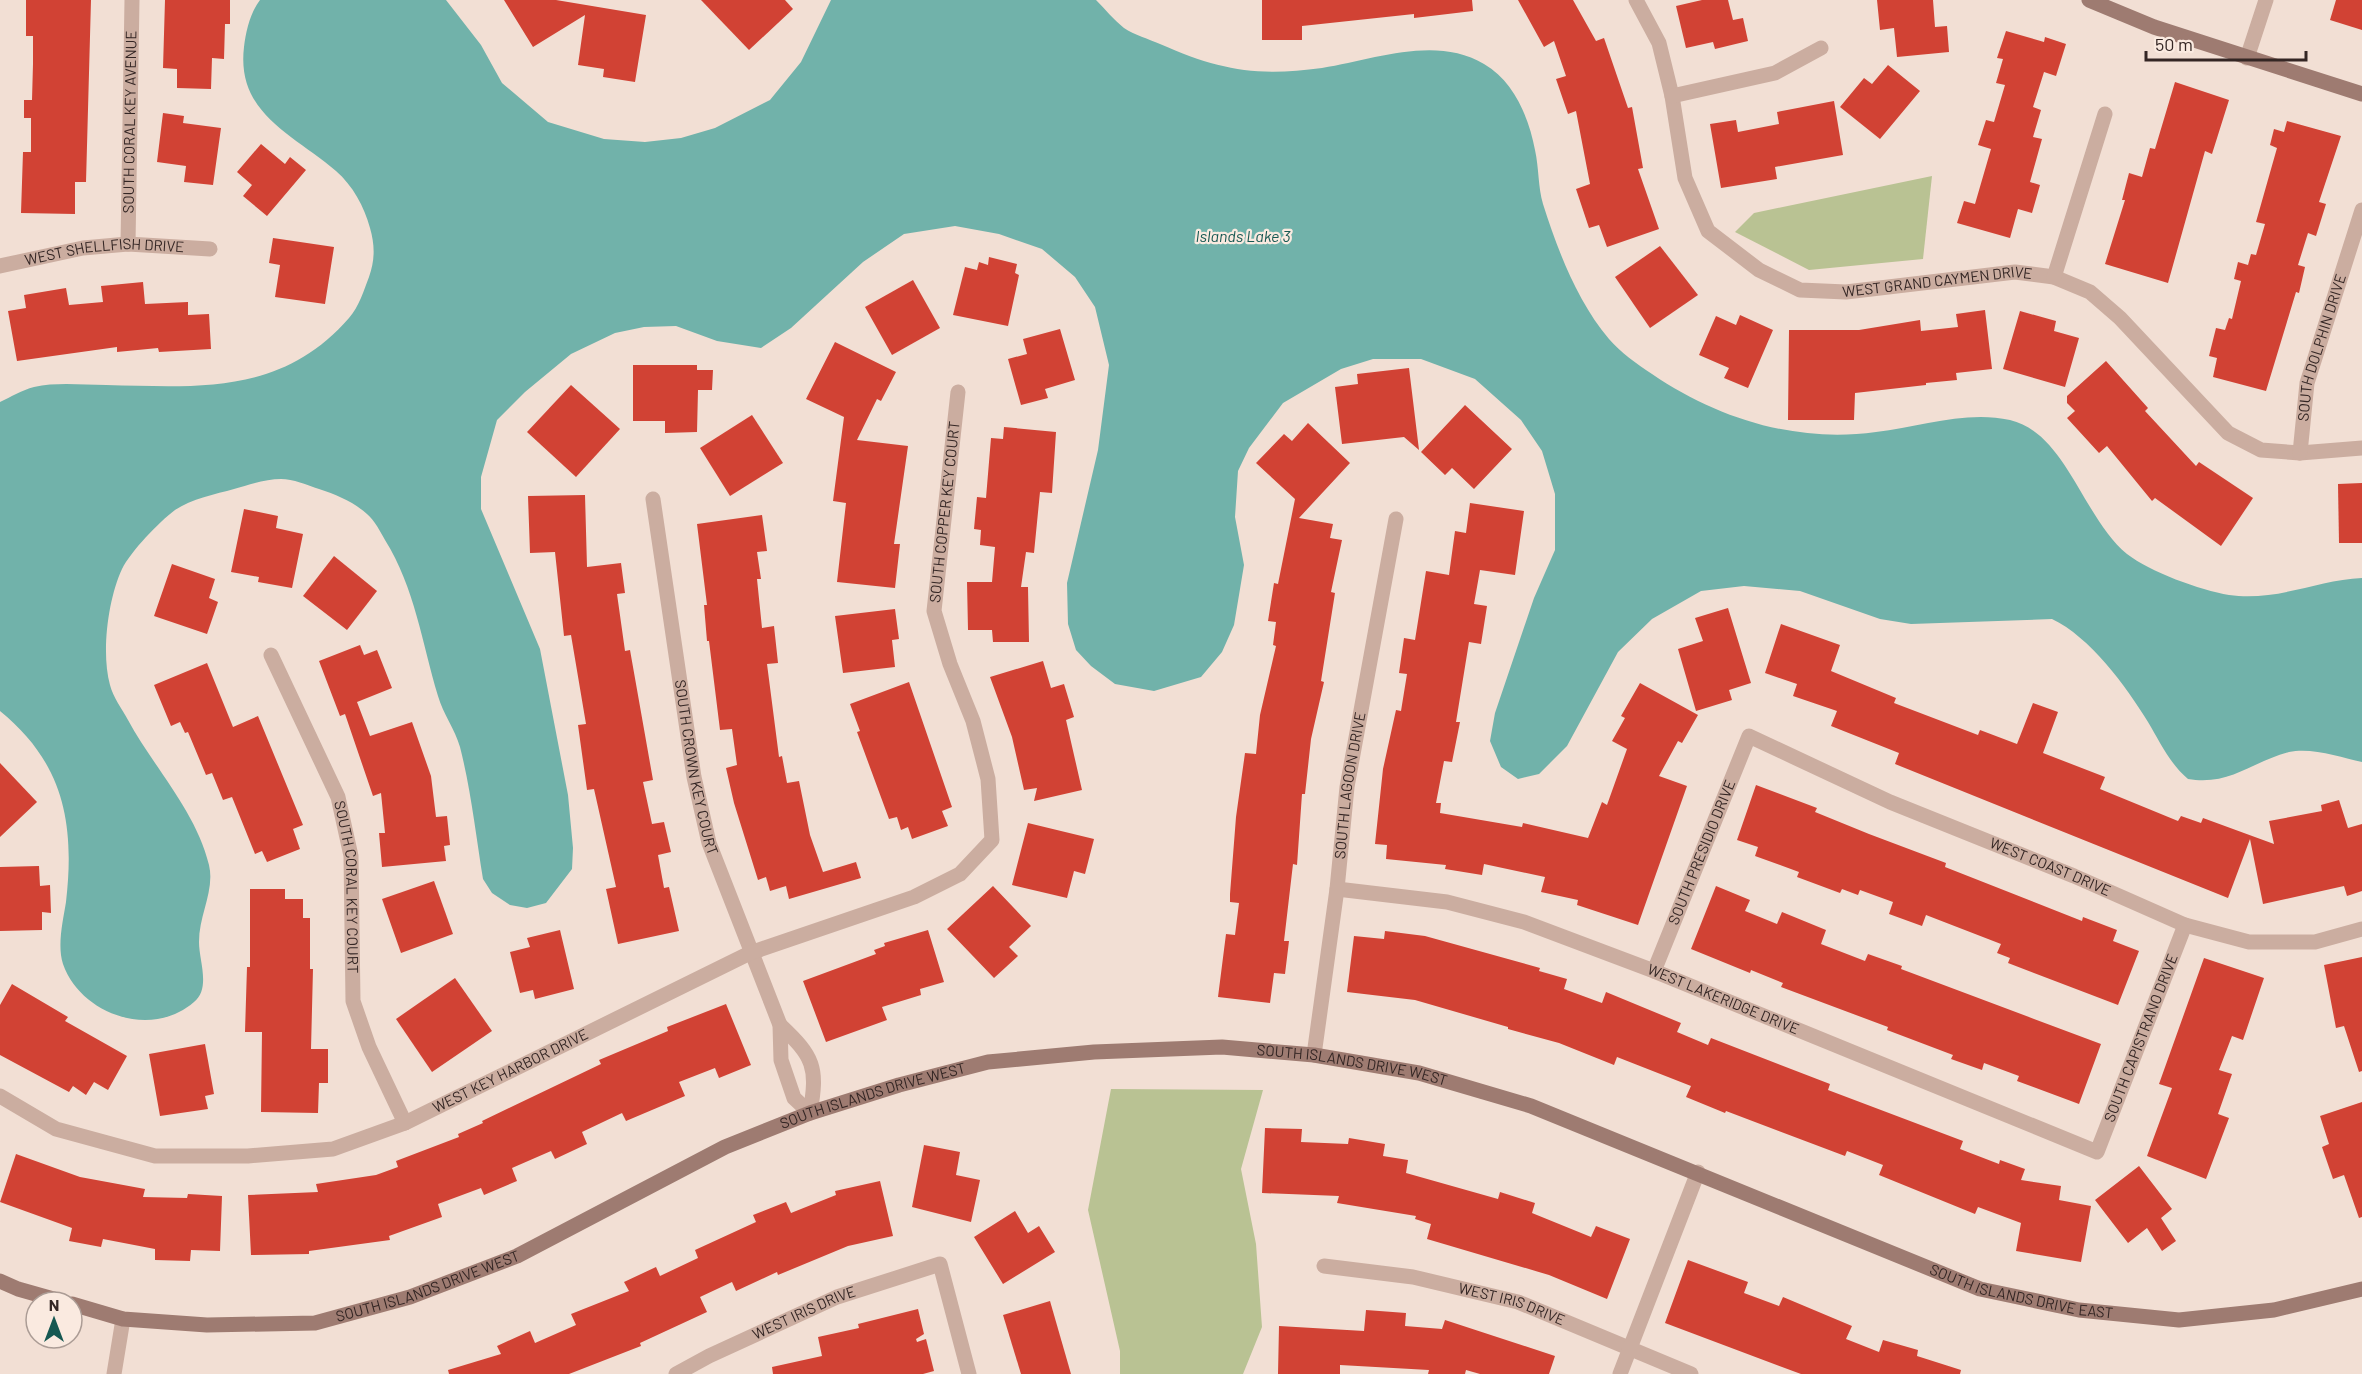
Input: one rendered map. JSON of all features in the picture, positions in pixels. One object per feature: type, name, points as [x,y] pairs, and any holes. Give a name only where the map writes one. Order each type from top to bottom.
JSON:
[{"type":"street","name":"SOUTH CORAL KEY AVENUE","points":[[128,244],[132,0]]},
{"type":"street","name":"WEST GRAND CAYMEN DRIVE","points":[[1636,0],[1659,43],[1672,96],[1685,178],[1708,231],[1759,270],[1800,290],[1846,292],[2015,272],[2054,277],[2090,292],[2120,318],[2228,433],[2261,450],[2300,453],[2362,448]]},
{"type":"street","points":[[2089,0],[2154,27],[2362,94]]},
{"type":"street","points":[[2247,58],[2266,0]]},
{"type":"street","points":[[1672,96],[1775,73],[1821,48]]},
{"type":"street","points":[[2054,277],[2105,114]]},
{"type":"street","name":"SOUTH DOLPHIN DRIVE","points":[[2300,453],[2307,383],[2362,210]]},
{"type":"street","name":"WEST SHELLFISH DRIVE","points":[[0,266],[83,248],[128,244],[210,249]]},
{"type":"street","name":"SOUTH COPPER KEY COURT","points":[[958,392],[934,611],[950,664],[973,721],[988,779],[992,840]]},
{"type":"street","name":"SOUTH CROWN KEY COURT","points":[[653,499],[694,777],[709,843],[780,1025],[781,1060],[794,1098],[810,1113]]},
{"type":"street","name":"SOUTH LAGOON DRIVE","points":[[1314,1055],[1337,889],[1347,787],[1396,519]]},
{"type":"street","name":"SOUTH CORAL KEY COURT","points":[[271,655],[338,797],[351,856],[353,1001],[369,1047],[405,1124]]},
{"type":"street","name":"WEST COAST DRIVE","points":[[1749,736],[1890,802],[2074,876],[2184,925],[2249,942],[2315,942],[2362,929]]},
{"type":"street","name":"SOUTH PRESIDIO DRIVE","points":[[1654,970],[1749,736]]},
{"type":"street","name":"WEST KEY HARBOR DRIVE","points":[[0,1096],[56,1129],[155,1156],[248,1156],[333,1149],[405,1124],[750,953],[914,897],[960,873],[992,840]]},
{"type":"street","name":"WEST LAKERIDGE DRIVE","points":[[1337,889],[1447,902],[1524,922],[1654,970],[2097,1152]]},
{"type":"street","name":"SOUTH CAPISTRANO DRIVE","points":[[2097,1152],[2184,925]]},
{"type":"street","name":"SOUTH CROWN KEY COURT","points":[[780,1025],[805,1049],[816,1082],[810,1113]]},
{"type":"street","name":"SOUTH ISLANDS DRIVE WEST","points":[[84,1308],[123,1319],[207,1325],[315,1323],[410,1297],[517,1256],[725,1147],[810,1113],[899,1085],[988,1062],[1094,1052],[1222,1047],[1314,1055],[1419,1073],[1531,1106],[1698,1172]]},
{"type":"street","points":[[1620,1374],[1698,1172]]},
{"type":"street","name":"SOUTH ISLANDS DRIVE EAST","points":[[1698,1172],[1980,1289],[2079,1310],[2180,1320],[2274,1310],[2362,1289]]},
{"type":"street","name":"WEST IRIS DRIVE","points":[[676,1374],[709,1356],[837,1297],[940,1264],[969,1374]]},
{"type":"street","name":"WEST IRIS DRIVE","points":[[1324,1266],[1413,1277],[1518,1302],[1690,1374]]},
{"type":"street","points":[[0,1281],[24,1291]]},
{"type":"street","points":[[114,1374],[123,1319]]},
{"type":"green space","points":[[1932,176],[1923,259],[1809,270],[1735,232],[1754,213]]},
{"type":"green space","points":[[1111,1089],[1263,1090],[1241,1169],[1256,1244],[1262,1327],[1243,1374],[1120,1374],[1120,1351],[1088,1210]]},
{"type":"water","name":"Islands Lake 3","points":[[260,0],[446,0],[481,45],[502,83],[548,122],[604,139],[645,142],[681,138],[715,128],[770,100],[801,62],[831,0],[1096,0],[1120,25],[1137,35],[1201,60],[1258,71],[1299,71],[1425,50],[1445,51],[1465,56],[1495,71],[1512,90],[1524,113],[1536,157],[1541,198],[1562,257],[1587,308],[1618,349],[1677,390],[1704,404],[1759,424],[1817,434],[1846,435],[1876,432],[1960,418],[1993,417],[2010,420],[2029,428],[2046,441],[2112,538],[2127,554],[2162,574],[2204,589],[2229,595],[2246,596],[2263,596],[2329,582],[2362,578],[2362,762],[2326,753],[2298,751],[2275,756],[2228,776],[2203,780],[2188,779],[2171,760],[2118,678],[2080,638],[2052,619],[1911,624],[1880,619],[1800,591],[1744,586],[1701,591],[1652,619],[1618,652],[1567,746],[1539,774],[1518,779],[1501,767],[1490,741],[1495,713],[1534,598],[1555,550],[1555,494],[1542,451],[1521,420],[1475,379],[1421,359],[1373,359],[1341,369],[1283,403],[1249,448],[1238,471],[1235,517],[1244,565],[1234,625],[1222,652],[1201,677],[1154,691],[1115,684],[1091,666],[1076,650],[1068,624],[1067,583],[1098,450],[1109,365],[1095,307],[1075,277],[1042,249],[999,234],[955,226],[904,234],[863,262],[791,328],[761,348],[717,341],[676,326],[644,327],[615,333],[571,354],[525,392],[497,420],[481,477],[481,509],[540,649],[568,795],[573,848],[572,869],[546,903],[527,908],[510,905],[492,893],[483,879],[460,747],[440,703],[404,577],[370,517],[356,505],[338,496],[300,482],[281,479],[257,482],[196,500],[181,506],[161,522],[132,554],[117,581],[107,626],[107,672],[111,689],[118,703],[138,738],[185,808],[203,845],[209,865],[210,884],[199,942],[203,982],[199,996],[194,1002],[177,1013],[158,1019],[139,1020],[120,1016],[101,1008],[85,997],[72,982],[63,964],[61,941],[68,874],[66,821],[51,774],[39,752],[22,731],[0,711],[0,402],[30,388],[43,385],[206,385],[267,374],[296,361],[323,343],[353,314],[372,265],[373,240],[370,228],[365,212],[348,183],[320,158],[271,121],[249,90],[244,70],[244,47],[249,22]]},
{"type":"building","points":[[26,0],[91,0],[86,182],[75,182],[75,214],[21,213],[23,152],[31,152],[31,118],[24,118],[24,100],[32,100],[33,64],[33,36],[26,36]]},
{"type":"building","points":[[165,0],[230,0],[230,24],[225,24],[224,59],[212,58],[211,89],[177,88],[177,69],[163,68]]},
{"type":"building","points":[[504,0],[556,0],[646,15],[635,82],[603,77],[604,69],[578,65],[585,15],[533,47]]},
{"type":"building","points":[[701,0],[785,0],[793,9],[749,50]]},
{"type":"building","points":[[1262,0],[1472,0],[1473,11],[1414,18],[1414,14],[1302,26],[1302,40],[1262,40]]},
{"type":"building","points":[[1518,0],[1573,0],[1596,41],[1604,38],[1628,108],[1632,107],[1643,168],[1638,169],[1659,229],[1607,247],[1599,225],[1589,228],[1576,189],[1590,184],[1576,111],[1568,114],[1556,79],[1566,76],[1554,41],[1544,47]]},
{"type":"building","points":[[1702,0],[1728,0],[1733,20],[1743,18],[1748,41],[1715,49],[1713,42],[1686,48],[1676,6]]},
{"type":"building","points":[[1877,0],[1933,0],[1935,27],[1947,26],[1949,52],[1897,57],[1894,28],[1880,30]]},
{"type":"building","points":[[2336,0],[2362,0],[2362,30],[2330,20]]},
{"type":"building","points":[[2006,31],[2044,42],[2045,37],[2066,44],[2056,76],[2044,72],[2033,107],[2041,110],[2033,137],[2042,139],[2030,182],[2040,185],[2032,213],[2018,209],[2010,238],[1957,223],[1964,201],[1975,204],[1991,149],[1978,145],[1986,120],[1994,122],[2005,85],[1996,83],[2003,59],[1997,58]]},
{"type":"building","points":[[1888,65],[1920,91],[1880,139],[1840,107],[1864,78],[1872,84]]},
{"type":"building","points":[[2175,82],[2229,100],[2212,154],[2205,151],[2168,283],[2105,264],[2125,200],[2122,200],[2129,173],[2142,177],[2150,148],[2155,149]]},
{"type":"building","points":[[1834,101],[1843,155],[1775,167],[1777,179],[1721,188],[1710,124],[1736,120],[1738,132],[1779,124],[1777,112]]},
{"type":"building","points":[[163,113],[184,116],[183,123],[221,128],[213,185],[184,182],[186,166],[157,162]]},
{"type":"building","points":[[2287,121],[2341,136],[2319,202],[2326,204],[2316,236],[2308,233],[2298,265],[2305,267],[2299,293],[2296,292],[2266,391],[2213,377],[2217,358],[2209,356],[2216,328],[2225,330],[2229,318],[2232,319],[2241,281],[2234,279],[2238,262],[2248,265],[2251,254],[2256,255],[2265,224],[2256,222],[2277,148],[2270,145],[2274,129],[2284,132]]},
{"type":"building","points":[[261,144],[285,164],[290,157],[306,170],[267,216],[243,196],[252,185],[237,172]]},
{"type":"building","points":[[273,238],[334,247],[325,304],[275,297],[280,265],[269,263]]},
{"type":"building","points":[[1660,246],[1698,295],[1650,328],[1615,277]]},
{"type":"building","points":[[989,257],[1017,264],[1015,273],[1019,275],[1008,326],[953,315],[965,267],[977,270],[979,262],[988,265]]},
{"type":"building","points":[[913,280],[940,328],[892,355],[865,307]]},
{"type":"building","points":[[143,282],[145,304],[188,302],[188,315],[209,314],[211,349],[159,352],[158,348],[117,352],[117,347],[17,361],[8,311],[26,308],[24,295],[66,288],[69,305],[103,302],[101,286]]},
{"type":"building","points":[[1985,310],[1992,369],[1956,373],[1957,380],[1855,393],[1854,420],[1788,420],[1789,330],[1859,330],[1920,320],[1921,331],[1958,327],[1956,314]]},
{"type":"building","points":[[2020,311],[2056,321],[2054,331],[2079,338],[2065,387],[2003,369]]},
{"type":"building","points":[[1740,315],[1773,330],[1748,388],[1724,378],[1729,368],[1699,355],[1716,316],[1736,325]]},
{"type":"building","points":[[1060,329],[1075,380],[1045,389],[1048,398],[1021,405],[1008,359],[1027,354],[1023,339]]},
{"type":"building","points":[[835,342],[896,372],[881,401],[877,399],[857,440],[908,446],[894,544],[900,544],[895,588],[837,582],[846,503],[833,501],[844,417],[806,399]]},
{"type":"building","points":[[2106,361],[2148,408],[2145,411],[2196,466],[2199,462],[2253,498],[2221,546],[2155,498],[2152,501],[2107,446],[2099,453],[2067,418],[2075,411],[2067,403],[2067,396]]},
{"type":"building","points":[[633,365],[697,365],[697,370],[713,370],[712,390],[698,390],[697,432],[665,433],[665,421],[633,421]]},
{"type":"building","points":[[1409,368],[1419,450],[1404,437],[1342,444],[1335,387],[1358,384],[1357,374]]},
{"type":"building","points":[[571,385],[620,429],[576,477],[527,432]]},
{"type":"building","points":[[1465,405],[1512,449],[1474,489],[1452,468],[1445,475],[1421,452]]},
{"type":"building","points":[[752,415],[783,463],[730,496],[700,448]]},
{"type":"building","points":[[1308,423],[1350,463],[1299,518],[1333,524],[1330,538],[1342,540],[1331,592],[1335,593],[1321,681],[1324,682],[1311,739],[1305,794],[1302,794],[1297,865],[1293,864],[1284,941],[1289,941],[1285,974],[1274,973],[1270,1003],[1218,997],[1226,934],[1235,935],[1239,903],[1230,902],[1230,894],[1236,817],[1245,753],[1256,754],[1260,715],[1276,646],[1273,645],[1276,622],[1268,621],[1274,583],[1278,584],[1295,499],[1256,463],[1284,434],[1292,441]]},
{"type":"building","points":[[1004,427],[1056,432],[1052,493],[1040,492],[1034,553],[1026,552],[1021,587],[1028,587],[1029,642],[993,642],[992,630],[968,630],[967,582],[992,582],[995,547],[980,545],[981,530],[974,529],[977,497],[986,498],[991,438],[1003,439]]},
{"type":"building","points":[[2362,483],[2362,543],[2339,543],[2338,484]]},
{"type":"building","points":[[585,495],[587,567],[621,563],[625,593],[617,594],[625,651],[630,650],[653,780],[643,782],[652,824],[664,822],[671,852],[658,855],[664,888],[669,887],[679,931],[618,944],[606,889],[616,887],[594,789],[587,790],[578,725],[586,724],[571,635],[564,636],[555,552],[530,553],[528,496]]},
{"type":"building","points":[[1470,503],[1524,511],[1515,575],[1480,570],[1474,604],[1487,606],[1481,644],[1469,642],[1456,722],[1460,722],[1452,762],[1444,761],[1436,803],[1441,803],[1440,813],[1522,827],[1523,823],[1588,838],[1602,802],[1607,805],[1627,749],[1612,741],[1625,718],[1621,716],[1640,683],[1698,715],[1682,743],[1678,741],[1659,776],[1687,786],[1638,925],[1577,905],[1578,900],[1541,892],[1545,877],[1484,864],[1482,875],[1445,869],[1446,865],[1386,859],[1387,845],[1375,844],[1383,769],[1396,710],[1401,711],[1407,674],[1399,673],[1404,638],[1415,640],[1426,571],[1449,575],[1455,531],[1466,533]]},
{"type":"building","points":[[244,509],[278,516],[276,528],[303,534],[292,588],[258,582],[259,577],[231,572]]},
{"type":"building","points":[[762,515],[767,551],[757,552],[761,579],[757,579],[762,628],[774,626],[778,663],[767,664],[779,757],[782,756],[787,783],[799,781],[810,835],[823,872],[856,862],[861,878],[789,899],[786,886],[770,891],[766,877],[758,880],[734,803],[726,768],[737,765],[732,729],[720,730],[709,641],[707,641],[704,605],[707,605],[697,524]]},
{"type":"building","points":[[334,556],[377,591],[347,630],[303,596]]},
{"type":"building","points":[[172,564],[215,579],[209,598],[218,602],[207,634],[154,616]]},
{"type":"building","points":[[1728,608],[1751,683],[1729,690],[1732,700],[1696,711],[1678,649],[1703,641],[1695,618]]},
{"type":"building","points":[[895,609],[899,639],[892,640],[895,667],[843,673],[835,616]]},
{"type":"building","points":[[1781,624],[1840,645],[1831,671],[1896,698],[1894,703],[1978,735],[1980,730],[2017,744],[2033,703],[2058,712],[2043,753],[2105,777],[2100,789],[2178,821],[2181,816],[2201,823],[2203,818],[2274,844],[2269,821],[2322,811],[2321,805],[2339,800],[2348,828],[2362,824],[2362,891],[2347,896],[2344,886],[2263,904],[2250,839],[2228,898],[1895,764],[1899,753],[1831,726],[1837,711],[1793,696],[1797,684],[1765,673]]},
{"type":"building","points":[[360,645],[364,655],[377,650],[392,688],[357,702],[370,736],[412,722],[431,776],[436,817],[447,816],[450,845],[444,846],[446,861],[382,867],[379,833],[385,833],[381,793],[373,796],[345,714],[340,716],[319,661]]},
{"type":"building","points":[[1043,661],[1051,688],[1064,684],[1074,717],[1066,720],[1082,790],[1034,801],[1037,788],[1024,790],[1012,737],[990,677]]},
{"type":"building","points":[[207,663],[233,727],[258,716],[303,825],[293,829],[300,849],[267,862],[262,851],[255,854],[232,797],[223,800],[212,773],[206,775],[188,732],[185,733],[180,722],[171,726],[154,685]]},
{"type":"building","points":[[909,682],[952,807],[942,811],[948,826],[912,839],[908,827],[901,830],[897,817],[889,819],[857,732],[860,731],[850,704]]},
{"type":"building","points":[[0,763],[37,802],[0,837]]},
{"type":"building","points":[[1756,785],[1817,808],[1815,812],[1946,863],[1945,867],[2082,921],[2083,917],[2117,930],[2113,941],[2139,951],[2118,1005],[2008,963],[2010,958],[1997,953],[2001,944],[1926,915],[1922,926],[1889,914],[1893,902],[1860,890],[1858,895],[1842,889],[1840,893],[1797,877],[1799,872],[1755,856],[1758,847],[1737,840]]},
{"type":"building","points":[[1028,823],[1094,839],[1085,874],[1074,871],[1067,898],[1012,885]]},
{"type":"building","points":[[39,866],[40,886],[50,885],[51,913],[42,912],[42,930],[0,931],[0,867]]},
{"type":"building","points":[[434,881],[453,934],[401,953],[382,899]]},
{"type":"building","points":[[993,886],[1031,926],[1009,947],[1018,956],[994,978],[947,929]]},
{"type":"building","points":[[1716,886],[1750,900],[1745,911],[1777,924],[1782,912],[1826,930],[1821,944],[1865,961],[1868,954],[1902,966],[1901,969],[2101,1044],[2079,1104],[2017,1081],[2019,1076],[1984,1063],[1982,1070],[1951,1059],[1953,1055],[1887,1030],[1888,1027],[1781,987],[1783,983],[1751,970],[1750,973],[1691,949]]},
{"type":"building","points":[[250,889],[285,889],[285,899],[303,899],[303,918],[310,918],[310,969],[313,969],[311,1049],[328,1049],[328,1083],[319,1083],[318,1113],[261,1112],[262,1032],[245,1032],[247,967],[250,967]]},
{"type":"building","points":[[560,930],[574,989],[535,999],[533,990],[520,993],[510,952],[530,947],[527,938]]},
{"type":"building","points":[[928,930],[944,982],[920,989],[921,995],[882,1007],[887,1020],[826,1042],[803,981],[876,954],[874,950],[885,946],[884,943]]},
{"type":"building","points":[[1385,931],[1425,936],[1540,968],[1539,971],[1567,979],[1564,989],[1602,1003],[1606,992],[1681,1023],[1677,1032],[1708,1045],[1711,1038],[1830,1084],[1828,1090],[1963,1141],[1960,1149],[1999,1164],[2000,1160],[2025,1169],[2021,1180],[2061,1186],[2059,1200],[2091,1206],[2081,1262],[2016,1251],[2021,1223],[1978,1207],[1975,1214],[1879,1175],[1883,1165],[1847,1151],[1845,1156],[1686,1097],[1691,1086],[1617,1057],[1614,1065],[1559,1043],[1415,1000],[1347,992],[1354,936],[1384,939]]},
{"type":"building","points":[[2362,957],[2362,1071],[2359,1072],[2344,1026],[2336,1028],[2324,965]]},
{"type":"building","points":[[2204,958],[2264,978],[2243,1040],[2232,1036],[2219,1070],[2232,1074],[2218,1114],[2229,1118],[2206,1179],[2147,1156],[2172,1088],[2159,1084]]},
{"type":"building","points":[[455,978],[492,1031],[432,1072],[396,1019]]},
{"type":"building","points":[[12,984],[68,1017],[65,1021],[127,1056],[108,1090],[94,1082],[86,1095],[73,1086],[69,1092],[0,1055],[0,1005]]},
{"type":"building","points":[[726,1004],[751,1065],[719,1078],[715,1068],[679,1082],[685,1096],[626,1121],[622,1113],[582,1132],[587,1144],[555,1159],[551,1151],[512,1168],[517,1181],[484,1195],[481,1188],[438,1204],[442,1217],[389,1236],[390,1240],[309,1251],[309,1254],[251,1255],[248,1195],[318,1192],[316,1184],[376,1175],[398,1167],[396,1161],[459,1137],[458,1134],[483,1123],[482,1121],[601,1064],[599,1060],[668,1031],[667,1027]]},
{"type":"building","points":[[205,1044],[214,1094],[205,1096],[208,1109],[160,1116],[149,1054]]},
{"type":"building","points":[[2362,1102],[2362,1217],[2359,1218],[2344,1175],[2333,1179],[2322,1147],[2329,1144],[2320,1116]]},
{"type":"building","points":[[1265,1128],[1302,1129],[1301,1142],[1348,1144],[1349,1138],[1385,1144],[1383,1156],[1408,1160],[1406,1173],[1498,1199],[1500,1192],[1535,1203],[1532,1213],[1591,1237],[1596,1226],[1630,1239],[1607,1299],[1549,1275],[1427,1239],[1431,1224],[1415,1219],[1416,1216],[1337,1203],[1339,1196],[1262,1193]]},
{"type":"building","points":[[924,1145],[960,1152],[956,1175],[980,1180],[971,1222],[912,1207]]},
{"type":"building","points":[[16,1154],[80,1177],[145,1189],[143,1197],[187,1198],[188,1194],[222,1196],[220,1251],[191,1250],[190,1261],[155,1260],[155,1249],[103,1239],[101,1247],[69,1241],[72,1228],[0,1202]]},
{"type":"building","points":[[2139,1166],[2172,1209],[2161,1218],[2176,1241],[2162,1251],[2147,1228],[2128,1243],[2095,1200]]},
{"type":"building","points":[[880,1181],[893,1236],[848,1246],[778,1275],[777,1272],[736,1291],[732,1282],[700,1297],[707,1312],[640,1343],[641,1346],[569,1374],[449,1374],[448,1370],[501,1354],[497,1346],[530,1331],[535,1343],[576,1325],[571,1314],[629,1291],[624,1282],[656,1267],[660,1276],[698,1258],[695,1250],[756,1222],[753,1215],[786,1202],[791,1213],[836,1195],[835,1191]]},
{"type":"building","points":[[1015,1211],[1028,1233],[1039,1226],[1055,1252],[1003,1284],[974,1237]]},
{"type":"building","points":[[1688,1260],[1748,1282],[1744,1293],[1779,1306],[1783,1297],[1852,1326],[1846,1339],[1879,1352],[1883,1340],[1918,1350],[1917,1356],[1961,1370],[1960,1374],[1801,1374],[1665,1323]]},
{"type":"building","points":[[1050,1301],[1071,1374],[1021,1374],[1003,1315]]},
{"type":"building","points":[[918,1309],[924,1334],[916,1339],[917,1342],[926,1339],[934,1371],[923,1374],[773,1374],[772,1367],[822,1356],[818,1337],[859,1328],[858,1324]]},
{"type":"building","points":[[1366,1310],[1406,1313],[1405,1326],[1442,1329],[1445,1320],[1555,1356],[1549,1374],[1480,1374],[1466,1370],[1465,1374],[1428,1374],[1429,1370],[1340,1365],[1340,1374],[1278,1374],[1279,1326],[1364,1331]]}]
